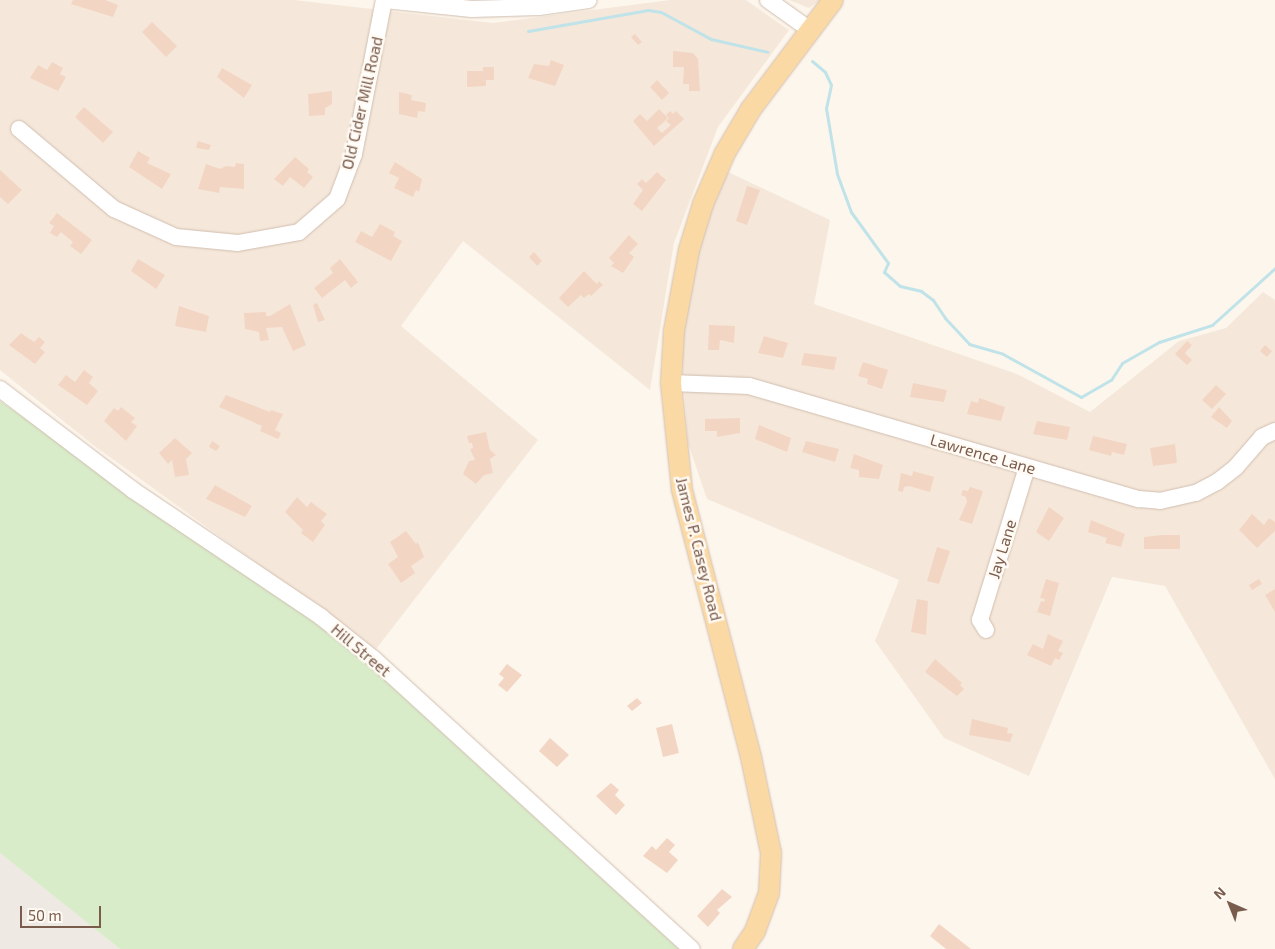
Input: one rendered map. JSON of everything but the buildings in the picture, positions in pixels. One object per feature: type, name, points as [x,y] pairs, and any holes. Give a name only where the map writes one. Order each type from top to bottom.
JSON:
[{"type":"main road","name":"James P. Casey Road","points":[[743,949],[755,931],[769,893],[771,852],[751,757],[682,490],[671,383],[678,298],[703,204],[725,153],[751,109],[833,0]]},
{"type":"street","points":[[385,0],[480,9],[539,7],[589,0]]},
{"type":"street","name":"Old Cider Mill Road","points":[[19,129],[114,209],[176,236],[238,243],[299,232],[337,199],[354,154],[385,0]]},
{"type":"street","points":[[768,0],[810,30]]},
{"type":"street","name":"Lawrence Lane","points":[[671,383],[749,386],[1140,499],[1176,499],[1217,482],[1236,467],[1262,437],[1275,432]]},
{"type":"street","name":"Hill Street","points":[[0,389],[134,490],[321,617],[374,659],[692,949]]},
{"type":"street","name":"Jay Lane","points":[[986,630],[980,620],[1027,467]]},
{"type":"shaded area","points":[[0,0],[294,0],[493,23],[670,0],[746,0],[789,30],[718,127],[674,243],[650,390],[463,241],[401,326],[538,440],[376,649],[93,445],[0,370]]},
{"type":"shaded area","points":[[789,0],[821,0],[809,8]]},
{"type":"shaded area","points":[[726,171],[830,220],[814,304],[1017,374],[1090,412],[1179,341],[1226,328],[1263,292],[1275,300],[1275,779],[1165,586],[1112,577],[1029,776],[944,738],[875,641],[899,580],[707,499],[688,443],[680,333],[697,245]]},
{"type":"shaded area","points":[[0,853],[120,949],[0,949]]},
{"type":"green space","points":[[0,401],[313,619],[356,654],[679,949],[120,949],[0,853]]},
{"type":"waterway","points":[[528,31],[648,10],[661,12],[711,39],[768,52]]},
{"type":"waterway","points":[[812,61],[825,72],[831,85],[826,108],[837,174],[851,212],[888,263],[884,272],[900,286],[921,291],[933,300],[945,318],[969,344],[1003,354],[1081,397],[1111,380],[1122,363],[1159,342],[1212,325],[1275,268]]}]
